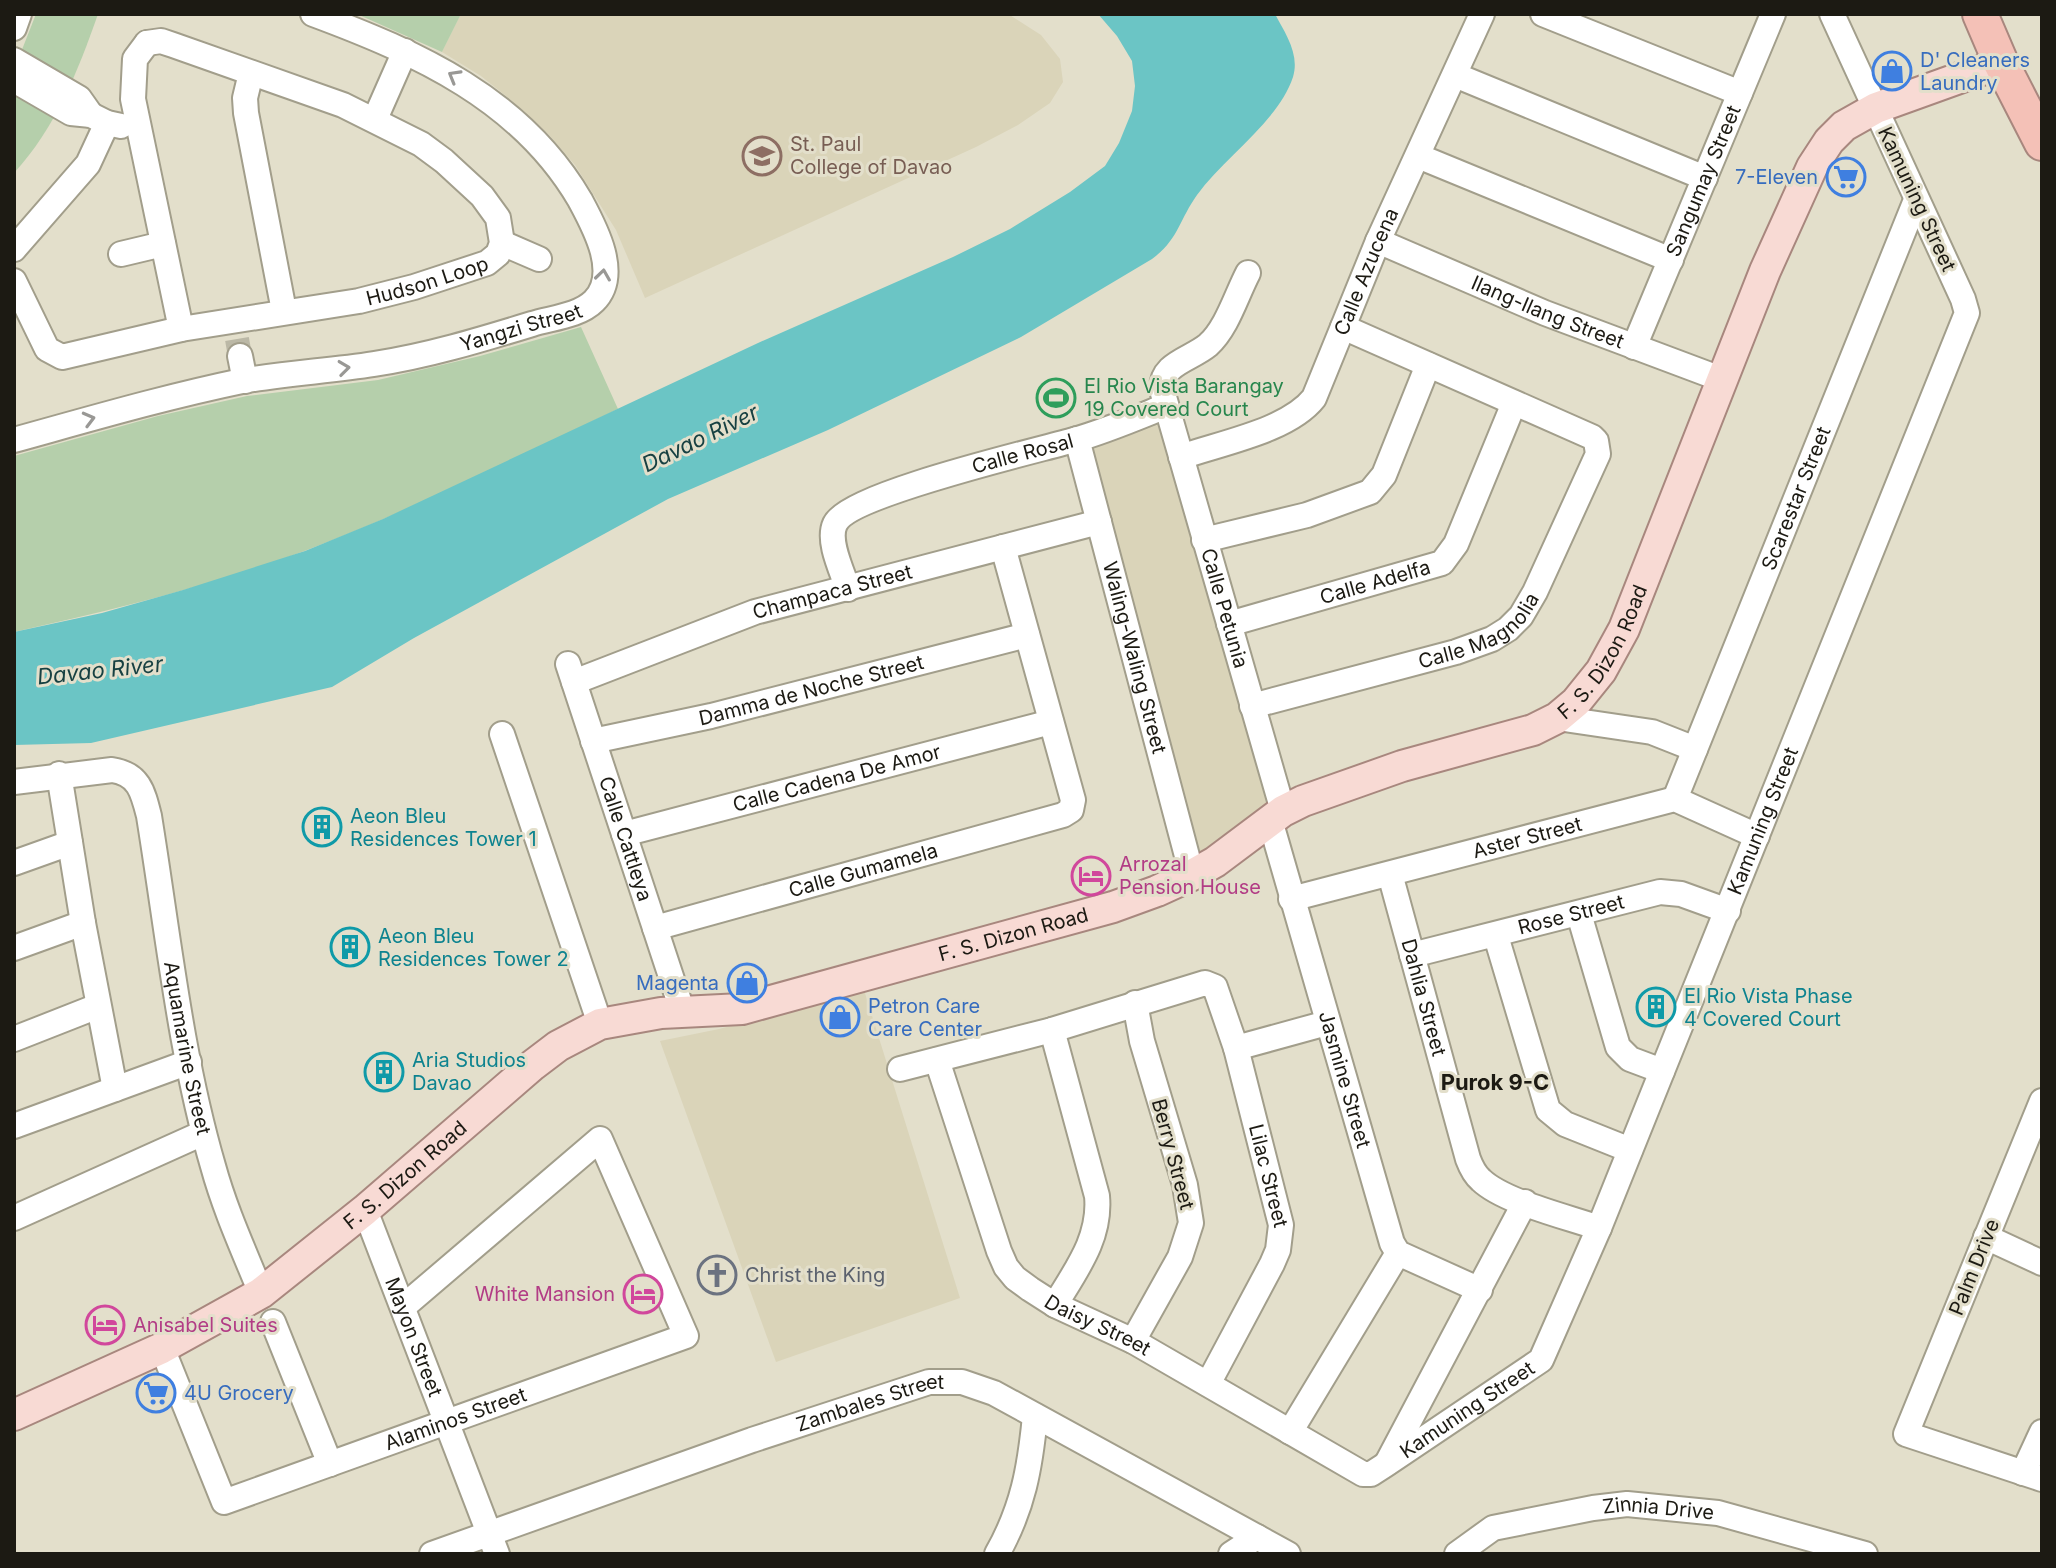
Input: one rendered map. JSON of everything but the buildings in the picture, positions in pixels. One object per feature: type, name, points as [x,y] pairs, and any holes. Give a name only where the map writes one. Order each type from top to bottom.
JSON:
[{"type":"highway","points":[[1980,14],[2042,143]]},
{"type":"main road","name":"F. S. Dizon Road","points":[[14,1415],[162,1348],[261,1293],[365,1210],[533,1065],[558,1046],[600,1024],[631,1017],[742,1009],[1113,907],[1192,875],[1215,862],[1276,815],[1333,789],[1402,766],[1510,738],[1557,718],[1589,687],[1624,629],[1771,257],[1812,167],[1829,141],[1844,126],[1876,108],[2001,63]]},
{"type":"street","points":[[14,28],[19,14]]},
{"type":"street","name":"Yangzi Street","points":[[14,440],[154,401],[245,381],[375,364],[476,341],[577,311],[593,301],[601,291],[605,261],[596,228],[576,194],[525,131],[496,104],[440,68],[313,14]]},
{"type":"street","name":"Calle Azucena","points":[[1181,457],[1274,425],[1307,406],[1320,384],[1378,241],[1482,14]]},
{"type":"street","points":[[1543,14],[1740,93]]},
{"type":"street","name":"Sangumay Street","points":[[1634,347],[1773,14]]},
{"type":"street","name":"Kamuning Street","points":[[1385,1465],[1541,1360],[1599,1228],[1965,320],[1965,306],[1832,14]]},
{"type":"street","name":"Hudson Loop","points":[[14,281],[43,342],[54,355],[71,356],[181,329],[236,338],[284,311],[359,301],[467,271],[487,263],[498,254],[502,243],[498,218],[482,196],[421,144],[375,119],[145,37],[133,70],[137,125]]},
{"type":"street","points":[[375,119],[405,51]]},
{"type":"street","points":[[14,60],[79,98],[99,119]]},
{"type":"street","points":[[251,73],[245,98],[246,113],[284,311]]},
{"type":"street","points":[[1455,75],[1705,178]]},
{"type":"street","points":[[14,80],[71,113],[137,125],[181,329]]},
{"type":"street","points":[[14,249],[88,164],[99,119]]},
{"type":"street","points":[[1418,156],[1671,260]]},
{"type":"street","name":"Scarestar Street","points":[[1675,799],[1916,200]]},
{"type":"street","name":"Ilang-Ilang Street","points":[[1378,241],[1545,313],[1721,379]]},
{"type":"street","points":[[502,243],[539,259]]},
{"type":"street","points":[[121,254],[163,244]]},
{"type":"street","points":[[1166,406],[1162,390],[1163,375],[1216,335],[1248,273]]},
{"type":"street","points":[[1343,327],[1514,403]]},
{"type":"street","points":[[236,338],[245,381]]},
{"type":"street","points":[[1204,540],[1307,515],[1370,492],[1384,475],[1428,365]]},
{"type":"street","name":"Calle Magnolia","points":[[1252,706],[1456,652],[1492,639],[1521,616],[1598,454],[1596,441],[1592,437],[1514,403]]},
{"type":"street","name":"Calle Adelfa","points":[[1229,624],[1442,563],[1456,544],[1514,403]]},
{"type":"street","name":"Calle Rosal","points":[[848,589],[833,528],[844,513],[885,495],[954,472],[1077,439],[1166,406]]},
{"type":"street","name":"Calle Petunia","points":[[1166,406],[1252,706],[1276,815]]},
{"type":"street","name":"Waling-Waling Street","points":[[1077,439],[1192,875]]},
{"type":"street","name":"Champaca Street","points":[[571,673],[724,622],[1099,522]]},
{"type":"street","points":[[1003,547],[1051,722]]},
{"type":"street","name":"Damma de Noche Street","points":[[593,741],[742,708],[1027,635]]},
{"type":"street","name":"Calle Cattleya","points":[[571,673],[683,1013]]},
{"type":"street","points":[[1557,718],[1652,732],[1695,749]]},
{"type":"street","name":"Calle Gumamela","points":[[655,928],[1063,815],[1071,810],[1073,800],[1051,722]]},
{"type":"street","name":"Calle Cadena De Amor","points":[[624,834],[1051,722]]},
{"type":"street","points":[[502,734],[600,1024]]},
{"type":"street","name":"Aquamarine Street","points":[[59,774],[123,771],[138,783],[144,796],[203,1133],[219,1187],[261,1293]]},
{"type":"street","points":[[14,782],[59,774],[83,923],[115,1089]]},
{"type":"street","points":[[1675,799],[1757,836]]},
{"type":"street","name":"Aster Street","points":[[1291,899],[1675,799]]},
{"type":"street","name":"Jasmine Street","points":[[1276,815],[1291,899],[1387,1231],[1398,1253]]},
{"type":"street","points":[[14,863],[70,843]]},
{"type":"street","name":"Dahlia Street","points":[[1390,874],[1473,1170],[1485,1184],[1599,1228]]},
{"type":"street","name":"Rose Street","points":[[1412,955],[1670,892],[1728,911]]},
{"type":"street","points":[[1579,914],[1618,1047],[1630,1059],[1662,1071]]},
{"type":"street","points":[[14,948],[83,923]]},
{"type":"street","points":[[1496,936],[1548,1110],[1565,1124],[1630,1150]]},
{"type":"street","name":"Lilac Street","points":[[1135,1003],[1205,983],[1215,987],[1236,1048],[1278,1208],[1281,1237],[1272,1264],[1208,1384]]},
{"type":"street","points":[[900,1069],[1052,1030],[1135,1003]]},
{"type":"street","name":"Berry Street","points":[[1133,1341],[1180,1257],[1191,1223],[1185,1185],[1142,1041],[1135,1003]]},
{"type":"street","points":[[14,1039],[98,1006]]},
{"type":"street","points":[[1236,1048],[1327,1023]]},
{"type":"street","points":[[1052,1030],[1099,1210],[1098,1223],[1087,1252],[1055,1305]]},
{"type":"street","name":"Daisy Street","points":[[937,1060],[1006,1267],[1015,1278],[1055,1305],[1133,1341],[1363,1474],[1371,1474],[1385,1465]]},
{"type":"street","points":[[14,1126],[189,1062]]},
{"type":"street","name":"Palm Drive","points":[[2033,1476],[1906,1434],[2042,1101]]},
{"type":"street","points":[[14,1218],[203,1133]]},
{"type":"street","name":"Alaminos Street","points":[[162,1348],[224,1502],[686,1336],[600,1139],[403,1307]]},
{"type":"street","points":[[1385,1465],[1525,1202]]},
{"type":"street","name":"Mayon Street","points":[[365,1210],[493,1544]]},
{"type":"street","points":[[1986,1237],[2042,1263]]},
{"type":"street","points":[[1290,1432],[1398,1253],[1480,1290]]},
{"type":"street","points":[[273,1322],[330,1464]]},
{"type":"street","name":"Zambales Street","points":[[432,1554],[493,1544],[752,1440],[929,1382],[946,1380],[977,1385],[1288,1554]]},
{"type":"street","points":[[997,1554],[1022,1502],[1035,1416]]},
{"type":"street","points":[[2033,1476],[2042,1432]]},
{"type":"street","name":"Zinnia Drive","points":[[1457,1554],[1493,1528],[1627,1504],[1673,1506],[1718,1513],[1852,1552]]},
{"type":"street","points":[[1231,1554],[1257,1537]]},
{"type":"shaded area","name":"St. Paul College of Davao","points":[[461,14],[1008,14],[1041,35],[1060,59],[1063,82],[1050,103],[1018,125],[976,147],[645,298],[616,230],[575,165],[549,135],[511,100],[481,76],[442,52]]},
{"type":"shaded area","points":[[1163,419],[1270,801],[1199,855],[1090,443]]},
{"type":"shaded area","points":[[864,990],[960,1298],[776,1362],[660,1041],[719,1029]]},
{"type":"green space","points":[[36,14],[98,14],[74,77],[54,118],[14,173],[14,70]]},
{"type":"green space","points":[[357,14],[461,14],[442,52]]},
{"type":"green space","points":[[581,327],[618,409],[425,501],[307,550],[162,596],[14,632],[14,456],[158,416],[247,396],[378,380],[480,356]]},
{"type":"water","name":"Davao River","points":[[1098,14],[1275,14],[1295,60],[1293,77],[1276,109],[1197,195],[1173,237],[1152,259],[1021,337],[828,430],[668,499],[414,638],[332,687],[91,743],[14,745],[14,632],[102,613],[183,590],[305,551],[383,519],[758,343],[953,257],[1010,229],[1070,192],[1105,166],[1119,143],[1132,111],[1135,86],[1132,61],[1117,36]]},
{"type":"tunnel","points":[[237,339],[240,356]]},
{"type":"place","name":"D' Cleaners Laundry","points":[[1892,71]]},
{"type":"place","name":"St. Paul College of Davao","points":[[762,156]]},
{"type":"place","name":"7-Eleven","points":[[1846,177]]},
{"type":"place","name":"El Rio Vista Barangay 19 Covered Court","points":[[1056,398]]},
{"type":"place","name":"Aeon Bleu Residences Tower 1","points":[[322,827]]},
{"type":"place","name":"Arrozal Pension House","points":[[1091,876]]},
{"type":"place","name":"Aeon Bleu Residences Tower 2","points":[[350,947]]},
{"type":"place","name":"Magenta","points":[[747,983]]},
{"type":"place","name":"El Rio Vista Phase 4 Covered Court","points":[[1656,1007]]},
{"type":"place","name":"Petron Care Care Center","points":[[840,1017]]},
{"type":"place","name":"Aria Studios Davao","points":[[384,1072]]},
{"type":"place","name":"Christ the King","points":[[717,1275]]},
{"type":"place","name":"White Mansion","points":[[643,1294]]},
{"type":"place","name":"Anisabel Suites","points":[[105,1325]]},
{"type":"place","name":"4U Grocery","points":[[156,1393]]},
{"type":"district","name":"Purok 9-C","points":[[1495,1082]]}]
